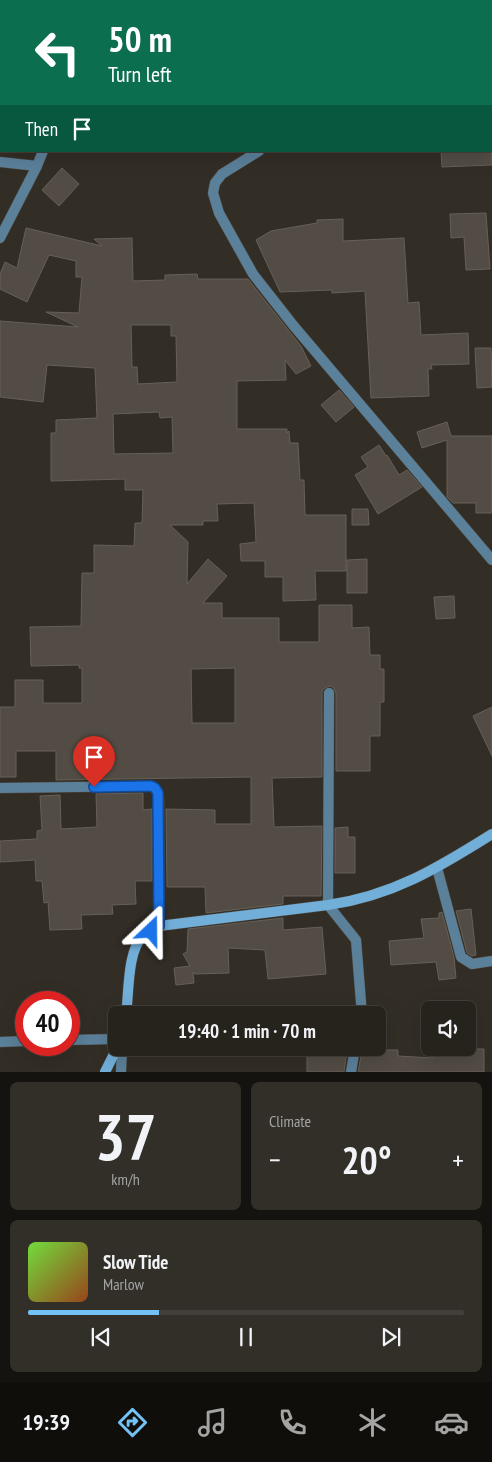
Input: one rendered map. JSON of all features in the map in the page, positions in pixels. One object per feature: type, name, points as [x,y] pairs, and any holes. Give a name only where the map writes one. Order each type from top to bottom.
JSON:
[{"type":"street","points":[[0,238],[43,152]]},
{"type":"street","points":[[257,152],[222,174],[215,183],[213,193],[219,213],[253,274],[293,325],[492,560]]},
{"type":"street","points":[[0,162],[37,166]]},
{"type":"street","points":[[329,693],[328,905],[356,940],[361,1006]]},
{"type":"street","points":[[0,788],[151,786],[155,788],[159,800],[159,926]]},
{"type":"street","points":[[127,1006],[135,946],[142,936],[159,926],[352,902],[405,884],[437,868],[492,834]]},
{"type":"street","points":[[437,868],[461,956],[472,964],[492,961]]},
{"type":"street","points":[[80,1040],[108,1039]]},
{"type":"street","points":[[0,1042],[15,1041]]},
{"type":"street","points":[[105,1072],[113,1056]]},
{"type":"street","points":[[121,1072],[122,1056]]},
{"type":"street","points":[[351,1072],[354,1056]]},
{"type":"building","points":[[441,152],[492,152],[492,165],[442,167]]},
{"type":"building","points":[[62,168],[79,184],[59,206],[42,190]]},
{"type":"building","points":[[486,213],[490,269],[466,270],[464,237],[451,238],[450,214]]},
{"type":"building","points":[[343,219],[343,241],[404,238],[408,303],[419,302],[421,335],[468,333],[469,364],[431,365],[432,369],[428,369],[429,396],[371,398],[365,291],[332,293],[332,290],[280,292],[256,240],[271,231],[317,223],[317,220]]},
{"type":"building","points":[[26,228],[102,246],[94,239],[132,238],[133,281],[165,280],[165,275],[197,274],[198,279],[248,279],[301,346],[311,366],[296,374],[285,360],[286,380],[237,381],[237,429],[287,429],[287,433],[289,431],[290,443],[298,443],[300,480],[304,480],[305,515],[346,515],[346,571],[315,571],[316,600],[283,601],[283,577],[265,577],[265,561],[241,561],[240,544],[256,542],[254,503],[217,504],[218,521],[203,521],[203,525],[170,525],[188,542],[187,584],[208,559],[227,576],[203,603],[222,603],[222,618],[279,618],[279,642],[319,642],[319,605],[352,605],[352,628],[369,627],[370,655],[380,655],[380,669],[384,669],[384,702],[380,702],[380,736],[370,736],[370,771],[336,771],[336,693],[333,687],[329,686],[323,689],[322,693],[322,777],[272,778],[274,827],[322,826],[321,896],[283,896],[283,904],[206,913],[205,887],[167,887],[166,809],[215,810],[215,824],[251,824],[251,777],[56,780],[56,751],[16,751],[16,777],[0,777],[0,707],[15,707],[15,680],[43,680],[43,703],[82,703],[82,668],[79,668],[79,665],[31,666],[30,627],[81,626],[82,573],[94,573],[94,545],[134,546],[135,523],[142,523],[143,490],[125,490],[125,479],[51,481],[51,433],[56,433],[56,420],[97,418],[95,368],[47,365],[43,402],[0,397],[0,321],[78,327],[46,312],[79,313],[82,277],[76,277],[76,261],[49,255],[27,302],[0,289],[0,274],[5,262],[17,268]],"holes":[[[131,325],[171,325],[171,336],[176,336],[177,382],[138,384],[137,367],[132,367]],[[159,412],[160,418],[172,417],[173,453],[114,454],[113,414]],[[235,668],[235,723],[192,723],[191,669]]]},
{"type":"building","points":[[475,348],[491,348],[492,387],[477,388]]},
{"type":"building","points":[[339,390],[354,407],[336,422],[321,405]]},
{"type":"building","points":[[447,422],[451,436],[492,436],[492,513],[476,513],[476,503],[453,503],[447,497],[447,440],[422,448],[417,432]]},
{"type":"building","points":[[379,445],[399,475],[407,470],[422,487],[378,514],[355,475],[368,467],[361,457]]},
{"type":"building","points":[[352,509],[368,509],[369,525],[352,525]]},
{"type":"building","points":[[367,559],[367,593],[347,593],[347,560]]},
{"type":"building","points":[[454,596],[455,618],[436,619],[434,597]]},
{"type":"building","points":[[492,707],[492,756],[473,716]]},
{"type":"building","points":[[143,793],[143,810],[152,809],[152,881],[135,881],[136,904],[112,905],[113,914],[81,915],[82,929],[50,930],[48,902],[44,903],[42,881],[36,881],[35,860],[0,862],[0,841],[37,839],[37,831],[42,830],[40,796],[60,795],[61,829],[97,827],[96,794]]},
{"type":"building","points":[[348,827],[348,837],[355,837],[355,873],[335,873],[335,828]]},
{"type":"building","points":[[471,909],[476,955],[472,956],[467,953],[456,911]]},
{"type":"building","points":[[442,912],[454,957],[456,978],[439,980],[436,962],[391,965],[389,941],[424,938],[421,919],[439,918],[439,913]]},
{"type":"building","points":[[283,918],[283,930],[322,927],[326,974],[268,979],[265,950],[228,948],[229,973],[195,974],[193,972],[194,983],[176,985],[174,968],[190,966],[183,954],[187,952],[188,929]]},
{"type":"building","points":[[476,1049],[484,1049],[484,1072],[358,1072],[361,1056],[386,1056],[386,1050],[398,1050],[398,1056],[433,1058],[433,1056],[476,1056]]},
{"type":"building","points":[[307,1056],[346,1056],[344,1072],[307,1072]]},
{"type":"route","points":[[94,787],[151,786],[158,793],[159,926],[151,931]]}]
